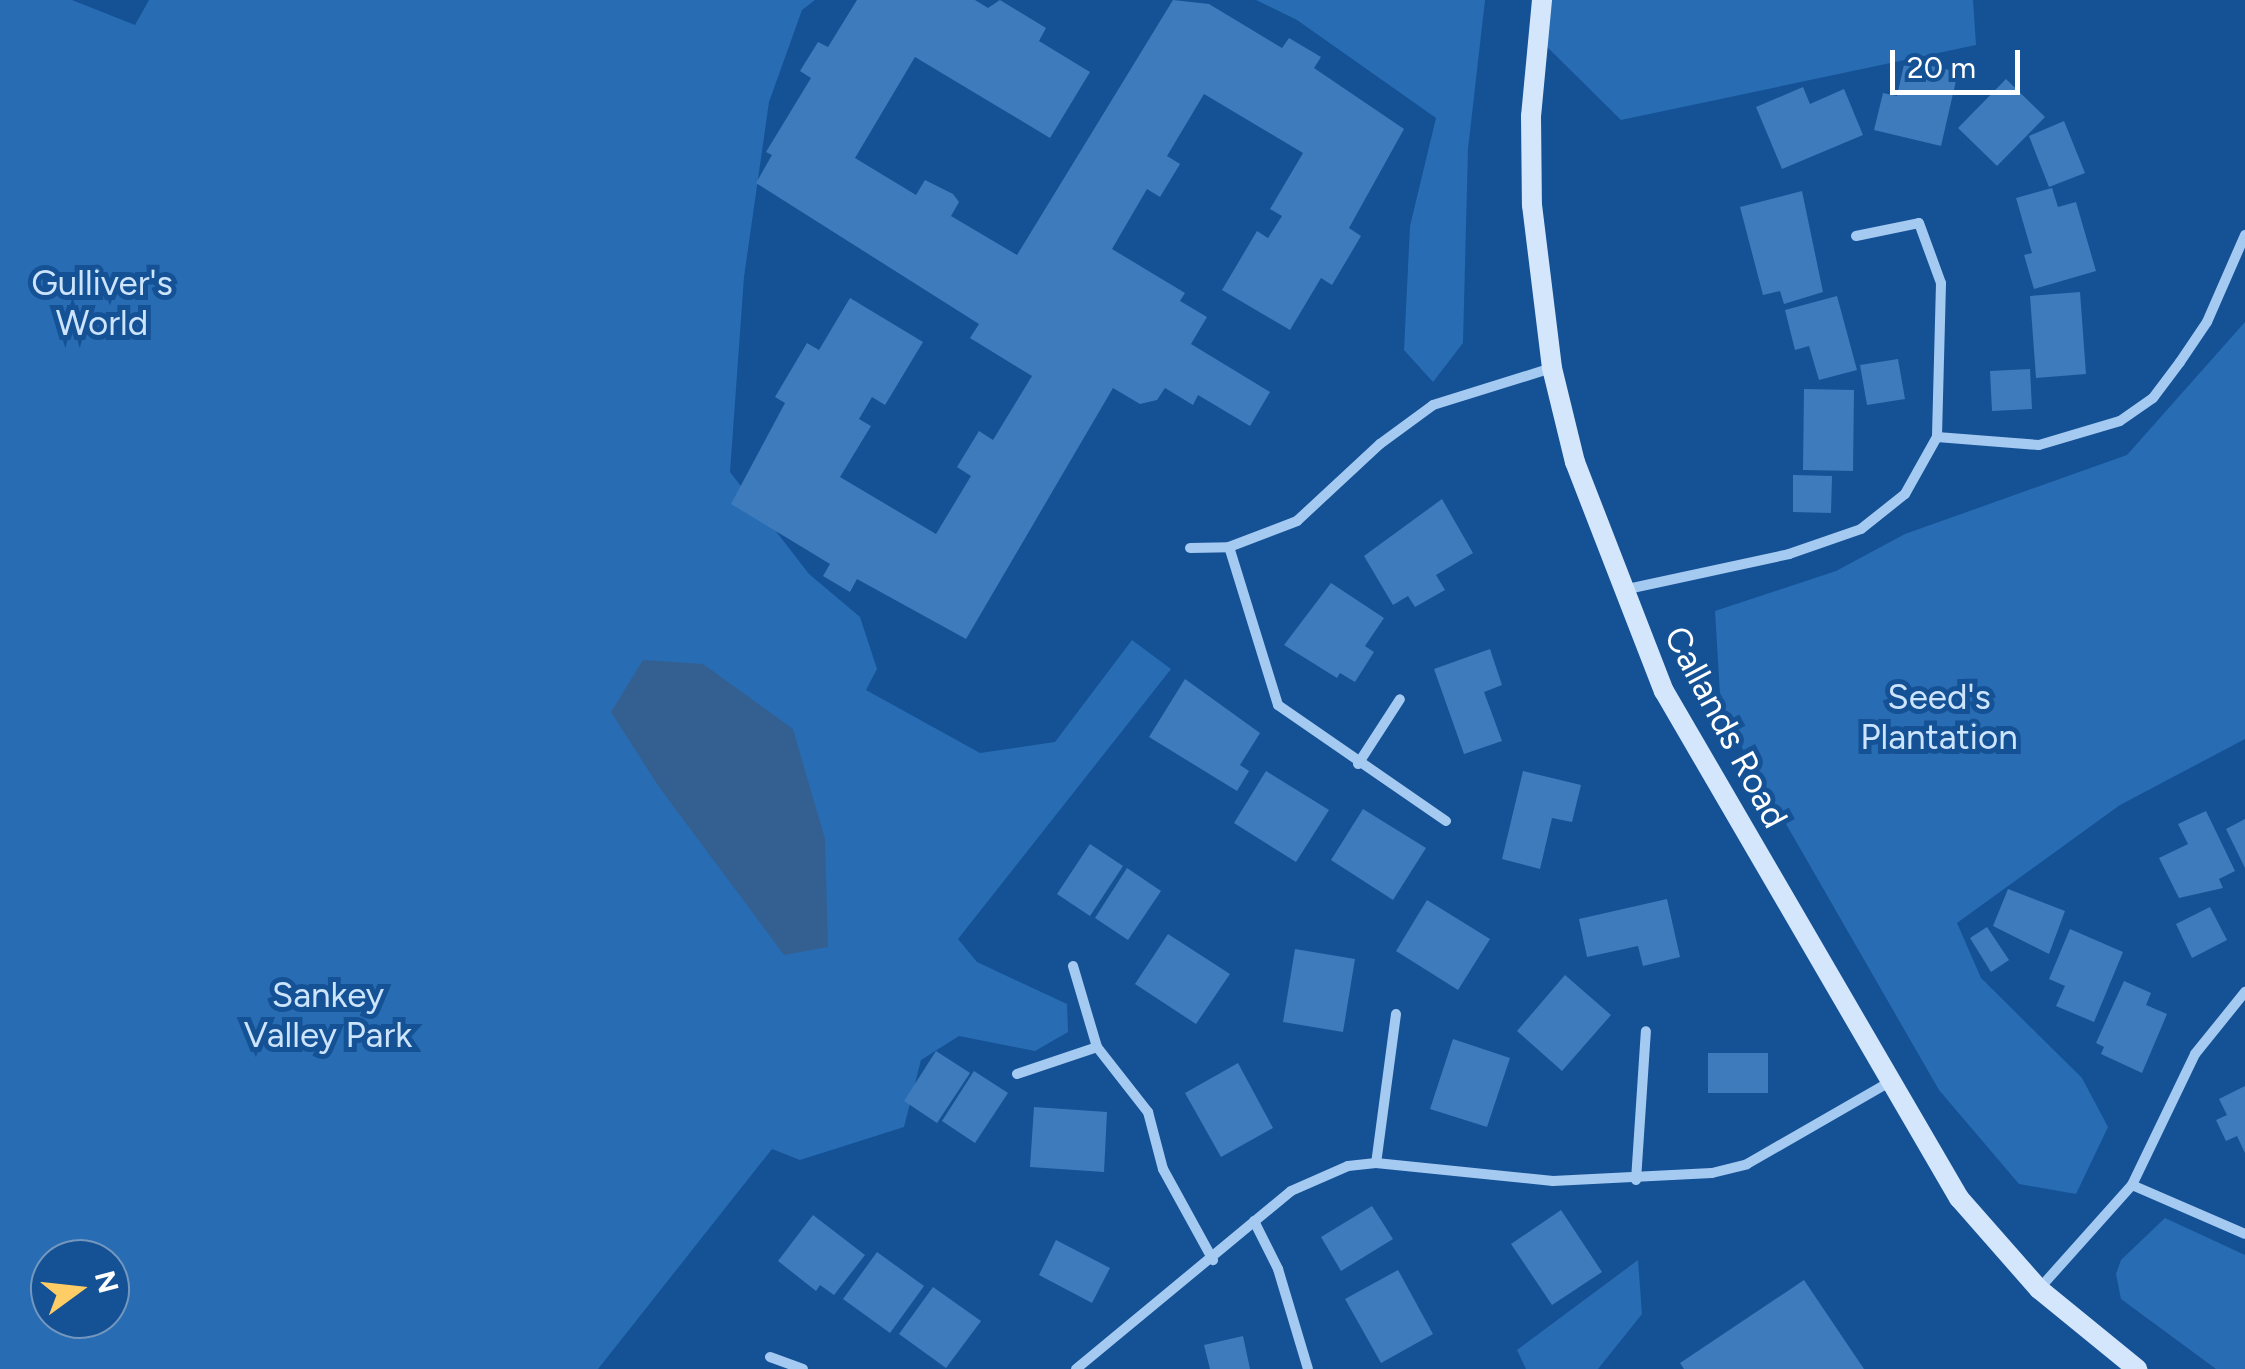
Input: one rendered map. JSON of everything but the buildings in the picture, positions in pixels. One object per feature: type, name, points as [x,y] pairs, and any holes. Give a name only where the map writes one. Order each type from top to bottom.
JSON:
[{"type":"street","name":"Callands Road","points":[[1542,0],[1531,116],[1532,205],[1552,368],[1575,462],[1620,590],[1664,691],[1888,1083],[1959,1198],[2039,1290],[2137,1369]]},
{"type":"street","points":[[1620,590],[1789,554],[1861,529],[1905,494],[1937,437],[1941,283],[1919,223],[1856,236]]},
{"type":"street","points":[[1937,437],[2039,444],[2080,436],[2131,413],[2153,398],[2207,322],[2245,235]]},
{"type":"street","points":[[1190,548],[1229,548],[1297,521],[1380,444],[1433,405],[1552,368]]},
{"type":"street","points":[[1229,548],[1278,705],[1358,764],[1446,821]]},
{"type":"street","points":[[1358,764],[1400,699]]},
{"type":"street","points":[[1073,966],[1098,1047],[1148,1112],[1163,1169],[1212,1260]]},
{"type":"street","points":[[2039,1290],[2132,1185],[2195,1054],[2245,992]]},
{"type":"street","points":[[1376,1163],[1396,1014]]},
{"type":"street","points":[[1636,1180],[1646,1030]]},
{"type":"street","points":[[1017,1074],[1098,1047]]},
{"type":"street","points":[[1076,1369],[1212,1260],[1254,1221],[1318,1176],[1376,1163],[1553,1180],[1636,1180],[1747,1164],[1888,1083]]},
{"type":"street","points":[[2132,1185],[2245,1234]]},
{"type":"street","points":[[1254,1221],[1278,1269],[1308,1369]]},
{"type":"street","points":[[770,1356],[803,1369]]},
{"type":"green space","name":"Sankey Valley Park","points":[[0,0],[72,0],[135,25],[149,0],[815,0],[802,10],[769,102],[744,277],[730,472],[809,574],[860,617],[877,669],[866,690],[980,753],[1055,742],[1132,640],[1171,669],[958,939],[977,962],[1067,1004],[1068,1032],[1035,1051],[959,1036],[921,1060],[904,1127],[800,1160],[772,1149],[598,1369],[0,1369]]},
{"type":"green space","points":[[1256,0],[1485,0],[1468,149],[1463,343],[1433,382],[1404,350],[1410,226],[1436,118],[1297,20]]},
{"type":"green space","points":[[1542,0],[1973,0],[1976,45],[1621,120],[1536,36]]},
{"type":"green space","name":"Seed's Plantation","points":[[2245,322],[2245,739],[2120,805],[1957,923],[1981,978],[2082,1078],[2108,1127],[2076,1194],[2019,1184],[1939,1090],[1721,711],[1715,611],[1836,571],[1905,534],[2127,455]]},
{"type":"green space","points":[[2165,1218],[2245,1255],[2245,1369],[2216,1369],[2121,1299],[2116,1274],[2121,1260]]},
{"type":"green space","points":[[1638,1260],[1642,1314],[1598,1369],[1526,1369],[1517,1350]]},
{"type":"shaded area","points":[[643,660],[703,664],[793,729],[825,839],[828,947],[784,955],[659,787],[611,712]]},
{"type":"park label","name":"Gulliver's World","points":[[102,303]]}]
